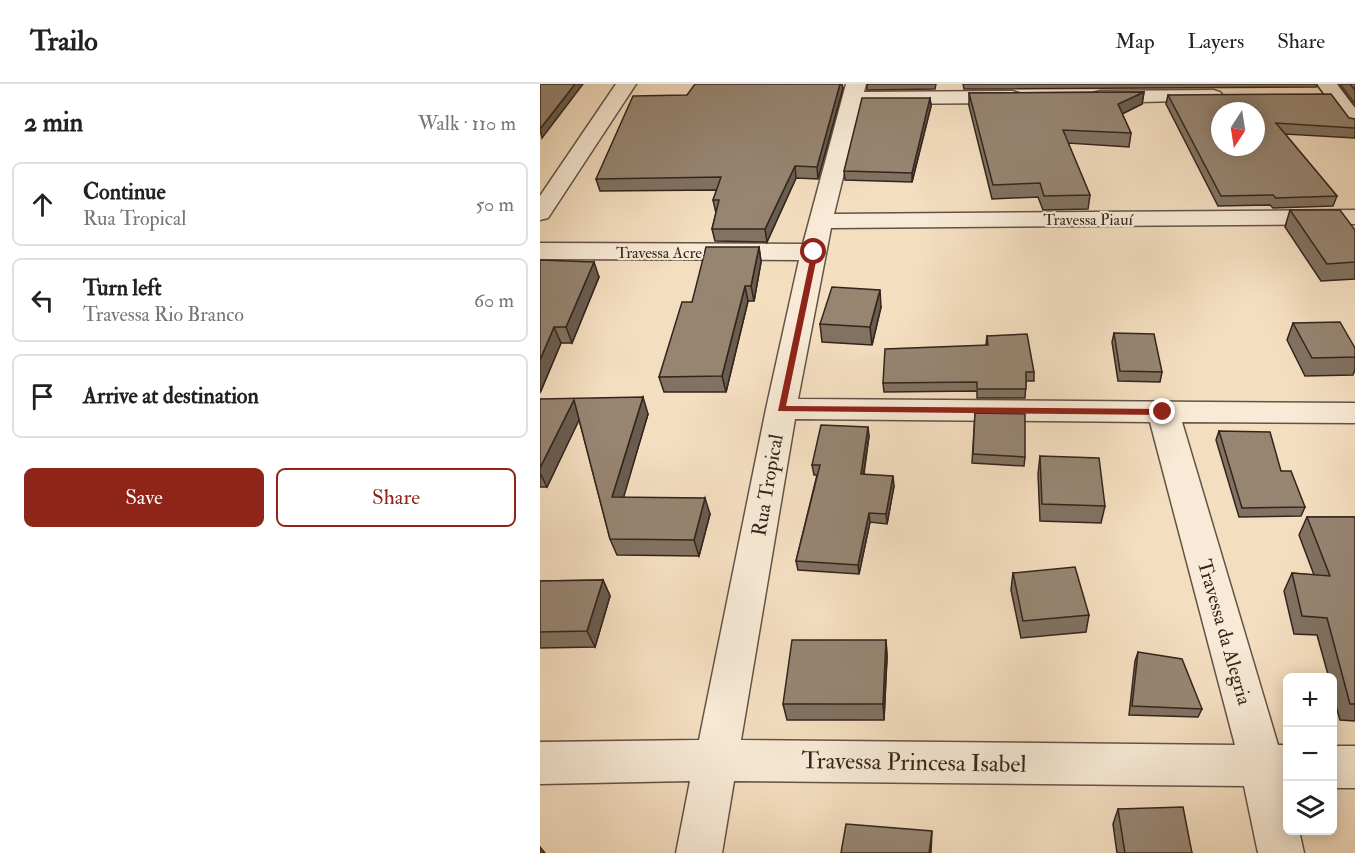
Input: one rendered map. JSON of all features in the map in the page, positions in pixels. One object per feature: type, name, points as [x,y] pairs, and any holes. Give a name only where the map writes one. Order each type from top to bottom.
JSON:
[{"type":"street","points":[[540,213],[626,84]]},
{"type":"street","points":[[854,91],[1029,97]]},
{"type":"street","name":"Rua Tropical","points":[[699,853],[781,409],[818,236],[854,91]]},
{"type":"street","points":[[1324,92],[1355,122]]},
{"type":"street","points":[[1076,97],[1229,96]]},
{"type":"street","name":"Travessa Piauí","points":[[818,236],[1355,217]]},
{"type":"street","name":"Travessa Acre","points":[[540,251],[818,236]]},
{"type":"street","points":[[781,409],[1355,413]]},
{"type":"street","name":"Travessa da Alegria","points":[[1163,412],[1275,766],[1281,853]]},
{"type":"street","name":"Travessa Princesa Isabel","points":[[540,763],[717,760],[1275,766]]},
{"type":"street","points":[[1337,766],[1355,767]]},
{"type":"building","points":[[540,84],[575,84],[540,129]]},
{"type":"building","points":[[695,84],[840,84],[817,167],[795,166],[765,229],[712,229],[719,200],[713,200],[721,177],[596,179],[633,96],[687,95]]},
{"type":"building","points":[[1144,92],[1118,104],[1131,133],[1063,130],[1090,195],[1044,196],[1040,183],[993,185],[969,93]]},
{"type":"building","points":[[1331,94],[1349,118],[1355,119],[1355,128],[1276,123],[1337,196],[1276,198],[1273,195],[1221,196],[1168,95]]},
{"type":"building","points":[[862,98],[930,98],[912,173],[844,171]]},
{"type":"building","points":[[1290,210],[1340,210],[1355,230],[1355,262],[1327,264]]},
{"type":"building","points":[[706,247],[759,247],[751,286],[745,286],[722,376],[659,377],[682,302],[692,302]]},
{"type":"building","points":[[540,260],[594,262],[566,327],[554,327],[540,360]]},
{"type":"building","points":[[832,287],[880,290],[870,327],[820,324]]},
{"type":"building","points":[[1340,322],[1355,348],[1355,357],[1312,358],[1293,323]]},
{"type":"building","points":[[1114,333],[1154,334],[1162,372],[1120,371]]},
{"type":"building","points":[[1027,334],[1034,372],[1026,372],[1026,389],[977,389],[977,382],[883,383],[885,349],[988,345],[987,336]]},
{"type":"building","points":[[643,397],[612,497],[705,498],[694,540],[610,539],[574,400],[540,468],[540,399]]},
{"type":"building","points":[[975,413],[1025,414],[1025,457],[973,454]]},
{"type":"building","points":[[821,425],[868,427],[861,474],[893,476],[886,514],[869,513],[858,565],[796,561],[820,465],[812,465]]},
{"type":"building","points":[[1219,431],[1270,432],[1281,471],[1291,471],[1305,507],[1242,508]]},
{"type":"building","points":[[1040,456],[1099,458],[1105,506],[1042,504]]},
{"type":"building","points":[[1307,517],[1355,517],[1355,704],[1350,704],[1327,618],[1302,616],[1292,573],[1330,576]]},
{"type":"building","points":[[1075,567],[1089,615],[1023,621],[1013,573]]},
{"type":"building","points":[[603,580],[587,631],[540,632],[540,581]]},
{"type":"building","points":[[792,640],[886,640],[883,704],[783,704]]},
{"type":"building","points":[[1138,652],[1182,659],[1202,709],[1132,706]]},
{"type":"building","points":[[1183,807],[1192,853],[1125,853],[1118,809]]},
{"type":"building","points":[[846,824],[932,831],[929,853],[841,853]]},
{"type":"route","points":[[814,252],[781,409],[1163,412]]}]
